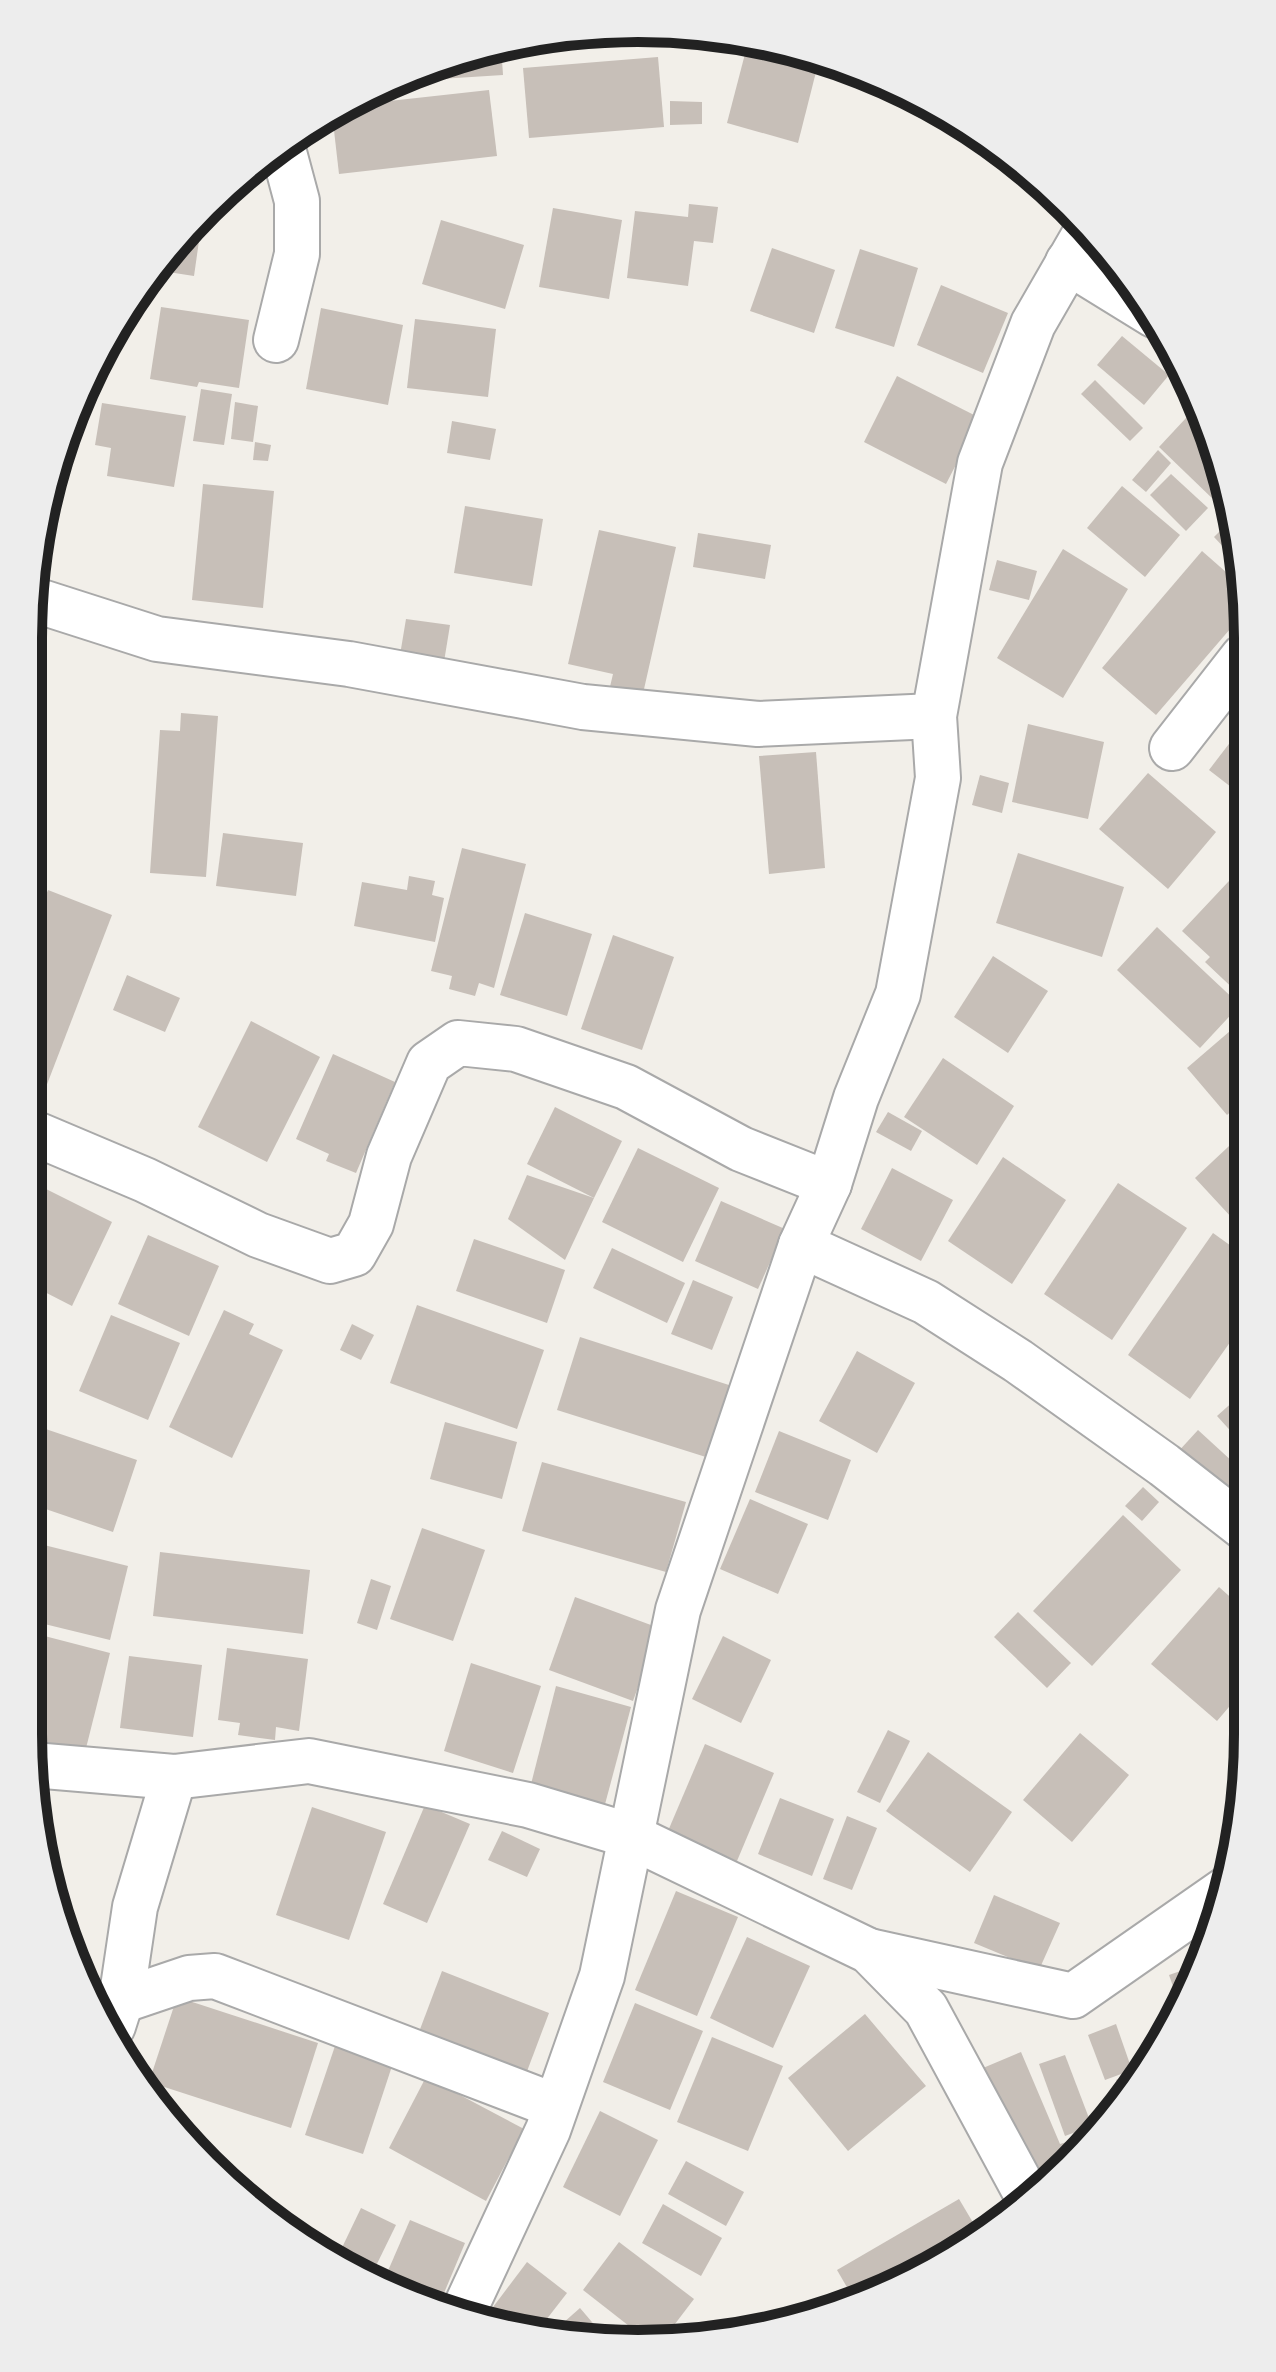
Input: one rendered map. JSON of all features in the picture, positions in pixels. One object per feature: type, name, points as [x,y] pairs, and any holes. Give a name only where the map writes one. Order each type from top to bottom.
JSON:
[{"type":"street","points":[[276,340],[297,254],[297,201],[285,158]]},
{"type":"street","points":[[467,2305],[548,2130],[602,1976],[628,1835],[678,1610],[801,1245],[829,1184],[856,1098],[898,994],[938,778],[934,716],[980,463],[1033,324],[1077,247],[1115,281]]},
{"type":"street","points":[[43,602],[157,639],[349,664],[583,707],[758,724],[934,716]]},
{"type":"street","points":[[1172,748],[1234,669]]},
{"type":"street","points":[[42,1136],[145,1180],[258,1235],[330,1261],[354,1254],[360,1244],[371,1224],[389,1156],[429,1063],[458,1043],[516,1049],[626,1087],[741,1149],[829,1184]]},
{"type":"street","points":[[801,1245],[926,1302],[1152,1456],[1234,1520]]},
{"type":"street","points":[[43,1766],[174,1777],[309,1761],[528,1805],[628,1835],[869,1951],[1073,1996],[1210,1901]]},
{"type":"street","points":[[117,2014],[135,1907],[151,1842],[174,1777]]},
{"type":"street","points":[[869,1951],[926,2009],[1023,2188]]},
{"type":"street","points":[[117,2014],[189,1978],[215,1976],[555,2106]]},
{"type":"building","points":[[746,52],[817,70],[798,143],[727,123]]},
{"type":"building","points":[[658,57],[664,127],[529,138],[523,68]]},
{"type":"building","points":[[502,58],[503,75],[431,80]]},
{"type":"building","points":[[489,90],[497,156],[339,174],[333,126],[375,103]]},
{"type":"building","points":[[670,101],[702,102],[702,124],[670,125]]},
{"type":"building","points":[[689,204],[718,207],[713,243],[694,241],[688,286],[627,278],[635,211],[688,217]]},
{"type":"building","points":[[553,208],[622,220],[609,299],[539,287]]},
{"type":"building","points":[[441,220],[524,245],[505,309],[422,284]]},
{"type":"building","points":[[200,235],[194,276],[168,272]]},
{"type":"building","points":[[772,248],[835,270],[814,333],[750,311]]},
{"type":"building","points":[[860,249],[918,268],[894,347],[835,328]]},
{"type":"building","points":[[941,285],[1008,313],[983,373],[917,345]]},
{"type":"building","points":[[161,307],[249,320],[239,388],[199,382],[197,387],[150,379]]},
{"type":"building","points":[[321,308],[403,325],[388,405],[306,389]]},
{"type":"building","points":[[415,319],[496,329],[488,397],[407,388]]},
{"type":"building","points":[[1122,336],[1169,375],[1144,405],[1097,365]]},
{"type":"building","points":[[897,376],[980,418],[946,484],[864,442]]},
{"type":"building","points":[[1095,380],[1143,428],[1130,441],[1081,394]]},
{"type":"building","points":[[201,389],[232,394],[224,445],[193,441]]},
{"type":"building","points":[[235,402],[258,406],[253,442],[231,439]]},
{"type":"building","points":[[102,403],[186,416],[174,487],[107,476],[111,448],[95,445]]},
{"type":"building","points":[[1190,413],[1217,499],[1215,501],[1159,447]]},
{"type":"building","points":[[452,421],[496,429],[490,460],[447,453]]},
{"type":"building","points":[[255,442],[271,445],[268,461],[253,460]]},
{"type":"building","points":[[1158,450],[1171,463],[1146,492],[1132,480]]},
{"type":"building","points":[[1171,474],[1208,508],[1186,531],[1150,495]]},
{"type":"building","points":[[203,484],[274,491],[263,608],[192,600]]},
{"type":"building","points":[[1122,486],[1180,535],[1145,577],[1087,528]]},
{"type":"building","points":[[465,506],[543,519],[532,586],[454,573]]},
{"type":"building","points":[[1224,527],[1228,552],[1214,537]]},
{"type":"building","points":[[599,530],[676,547],[642,698],[609,691],[613,674],[568,664]]},
{"type":"building","points":[[698,533],[771,545],[765,579],[693,567]]},
{"type":"building","points":[[1063,549],[1128,589],[1063,698],[997,658]]},
{"type":"building","points":[[1202,551],[1231,576],[1234,625],[1156,715],[1102,668]]},
{"type":"building","points":[[997,560],[1037,571],[1029,600],[989,590]]},
{"type":"building","points":[[406,619],[450,625],[443,668],[399,661]]},
{"type":"building","points":[[181,713],[218,716],[206,877],[150,873],[160,730],[180,731]]},
{"type":"building","points":[[1028,724],[1104,742],[1088,819],[1012,802]]},
{"type":"building","points":[[1234,737],[1234,789],[1209,770]]},
{"type":"building","points":[[816,752],[825,868],[769,874],[759,756]]},
{"type":"building","points":[[1148,773],[1216,832],[1168,889],[1099,829]]},
{"type":"building","points":[[980,775],[1009,783],[1002,813],[972,805]]},
{"type":"building","points":[[223,833],[303,843],[296,896],[216,886]]},
{"type":"building","points":[[462,848],[526,864],[494,988],[479,983],[475,996],[449,989],[452,976],[431,971]]},
{"type":"building","points":[[1018,853],[1124,887],[1102,957],[996,923]]},
{"type":"building","points":[[409,876],[435,881],[432,895],[444,898],[435,942],[354,926],[362,882],[407,890]]},
{"type":"building","points":[[1234,876],[1234,989],[1205,962],[1210,957],[1182,931]]},
{"type":"building","points":[[48,890],[112,915],[46,1087],[42,1085],[42,905]]},
{"type":"building","points":[[525,913],[592,934],[567,1016],[500,995]]},
{"type":"building","points":[[1157,927],[1234,999],[1234,1011],[1200,1048],[1117,970]]},
{"type":"building","points":[[613,935],[674,957],[642,1050],[581,1029]]},
{"type":"building","points":[[993,956],[1048,991],[1008,1053],[954,1017]]},
{"type":"building","points":[[127,975],[180,998],[165,1032],[113,1010]]},
{"type":"building","points":[[251,1021],[320,1057],[267,1162],[198,1127]]},
{"type":"building","points":[[1234,1028],[1234,1109],[1227,1115],[1187,1068]]},
{"type":"building","points":[[333,1054],[395,1082],[356,1173],[326,1161],[329,1154],[296,1139]]},
{"type":"building","points":[[943,1058],[1014,1106],[977,1165],[904,1117]]},
{"type":"building","points":[[555,1107],[622,1141],[594,1198],[527,1164]]},
{"type":"building","points":[[888,1112],[922,1131],[911,1151],[876,1132]]},
{"type":"building","points":[[1234,1141],[1234,1220],[1195,1178]]},
{"type":"building","points":[[638,1148],[719,1188],[683,1262],[602,1222]]},
{"type":"building","points":[[1003,1157],[1066,1200],[1012,1284],[948,1241]]},
{"type":"building","points":[[892,1168],[953,1200],[921,1261],[861,1229]]},
{"type":"building","points":[[527,1175],[594,1198],[565,1260],[508,1219]]},
{"type":"building","points":[[1118,1183],[1187,1228],[1112,1340],[1044,1294]]},
{"type":"building","points":[[42,1187],[112,1222],[72,1306],[42,1291]]},
{"type":"building","points":[[721,1201],[785,1229],[758,1289],[695,1261]]},
{"type":"building","points":[[1213,1233],[1234,1248],[1234,1337],[1190,1399],[1128,1355]]},
{"type":"building","points":[[148,1235],[219,1266],[189,1336],[118,1304]]},
{"type":"building","points":[[474,1239],[565,1270],[547,1323],[456,1291]]},
{"type":"building","points":[[612,1248],[685,1283],[667,1323],[593,1288]]},
{"type":"building","points":[[693,1280],[733,1297],[712,1350],[671,1334]]},
{"type":"building","points":[[417,1305],[544,1350],[517,1429],[390,1383]]},
{"type":"building","points":[[224,1310],[254,1324],[249,1334],[283,1350],[232,1458],[169,1427]]},
{"type":"building","points":[[111,1315],[180,1343],[148,1420],[79,1391]]},
{"type":"building","points":[[352,1324],[374,1335],[361,1360],[340,1350]]},
{"type":"building","points":[[580,1337],[732,1386],[709,1458],[557,1410]]},
{"type":"building","points":[[857,1351],[915,1383],[877,1453],[819,1421]]},
{"type":"building","points":[[1234,1401],[1234,1435],[1217,1416]]},
{"type":"building","points":[[445,1422],[517,1442],[502,1499],[430,1479]]},
{"type":"building","points":[[42,1428],[137,1460],[113,1532],[42,1508]]},
{"type":"building","points":[[1198,1430],[1234,1463],[1234,1508],[1176,1454]]},
{"type":"building","points":[[779,1431],[851,1460],[828,1520],[755,1492]]},
{"type":"building","points":[[542,1462],[686,1502],[666,1572],[522,1531]]},
{"type":"building","points":[[1143,1487],[1159,1502],[1142,1521],[1125,1506]]},
{"type":"building","points":[[750,1499],[808,1524],[778,1594],[720,1569]]},
{"type":"building","points":[[1123,1515],[1181,1570],[1092,1666],[1033,1611]]},
{"type":"building","points":[[422,1528],[485,1550],[453,1641],[390,1619]]},
{"type":"building","points":[[44,1545],[128,1566],[110,1640],[42,1623]]},
{"type":"building","points":[[160,1552],[310,1570],[303,1634],[153,1616]]},
{"type":"building","points":[[371,1579],[391,1586],[377,1630],[357,1623]]},
{"type":"building","points":[[1219,1587],[1234,1600],[1234,1701],[1217,1721],[1151,1664]]},
{"type":"building","points":[[575,1597],[659,1628],[633,1701],[549,1670]]},
{"type":"building","points":[[1018,1612],[1071,1663],[1047,1688],[994,1637]]},
{"type":"building","points":[[42,1635],[110,1653],[84,1756],[42,1745]]},
{"type":"building","points":[[723,1636],[771,1660],[741,1723],[692,1699]]},
{"type":"building","points":[[227,1648],[308,1659],[299,1731],[276,1727],[275,1740],[238,1735],[240,1723],[218,1720]]},
{"type":"building","points":[[129,1656],[202,1665],[193,1737],[120,1728]]},
{"type":"building","points":[[471,1663],[541,1686],[513,1773],[444,1751]]},
{"type":"building","points":[[556,1686],[631,1707],[604,1808],[530,1788]]},
{"type":"building","points":[[888,1730],[910,1741],[880,1803],[857,1792]]},
{"type":"building","points":[[1080,1733],[1129,1775],[1072,1842],[1023,1800]]},
{"type":"building","points":[[705,1744],[774,1773],[737,1861],[668,1831]]},
{"type":"building","points":[[928,1752],[1012,1812],[970,1872],[886,1811]]},
{"type":"building","points":[[780,1798],[834,1819],[812,1876],[758,1854]]},
{"type":"building","points":[[425,1805],[470,1824],[427,1923],[383,1904]]},
{"type":"building","points":[[312,1807],[386,1832],[349,1940],[276,1915]]},
{"type":"building","points":[[847,1816],[877,1828],[852,1890],[823,1879]]},
{"type":"building","points":[[502,1831],[540,1849],[527,1877],[488,1860]]},
{"type":"building","points":[[676,1891],[738,1917],[697,2016],[635,1990]]},
{"type":"building","points":[[994,1895],[1060,1923],[1039,1970],[974,1943]]},
{"type":"building","points":[[747,1937],[810,1966],[773,2048],[710,2018]]},
{"type":"building","points":[[1186,1969],[1175,1993],[1169,1975]]},
{"type":"building","points":[[442,1971],[549,2013],[526,2074],[419,2032]]},
{"type":"building","points":[[177,1997],[318,2043],[291,2128],[156,2084],[151,2077]]},
{"type":"building","points":[[635,2003],[703,2031],[670,2110],[603,2082]]},
{"type":"building","points":[[865,2014],[926,2086],[848,2151],[788,2078]]},
{"type":"building","points":[[1116,2024],[1130,2071],[1105,2080],[1088,2035]]},
{"type":"building","points":[[712,2037],[783,2066],[748,2151],[677,2122]]},
{"type":"building","points":[[337,2040],[394,2060],[363,2154],[305,2135]]},
{"type":"building","points":[[1021,2052],[1060,2144],[1073,2140],[1035,2178],[983,2068]]},
{"type":"building","points":[[1065,2055],[1090,2122],[1084,2129],[1065,2136],[1039,2064]]},
{"type":"building","points":[[1127,2075],[1119,2086],[1116,2080]]},
{"type":"building","points":[[426,2077],[524,2129],[486,2201],[389,2148]]},
{"type":"building","points":[[600,2111],[658,2140],[620,2216],[563,2187]]},
{"type":"building","points":[[686,2161],[744,2192],[726,2226],[668,2194]]},
{"type":"building","points":[[959,2199],[975,2226],[902,2269],[849,2291],[837,2270]]},
{"type":"building","points":[[663,2204],[722,2238],[701,2276],[642,2243]]},
{"type":"building","points":[[361,2208],[396,2225],[374,2269],[341,2250]]},
{"type":"building","points":[[410,2220],[465,2243],[442,2297],[386,2275]]},
{"type":"building","points":[[619,2242],[694,2299],[671,2329],[634,2330],[583,2290]]},
{"type":"building","points":[[527,2262],[567,2293],[544,2322],[490,2311]]},
{"type":"building","points":[[580,2308],[598,2329],[561,2325]]}]
